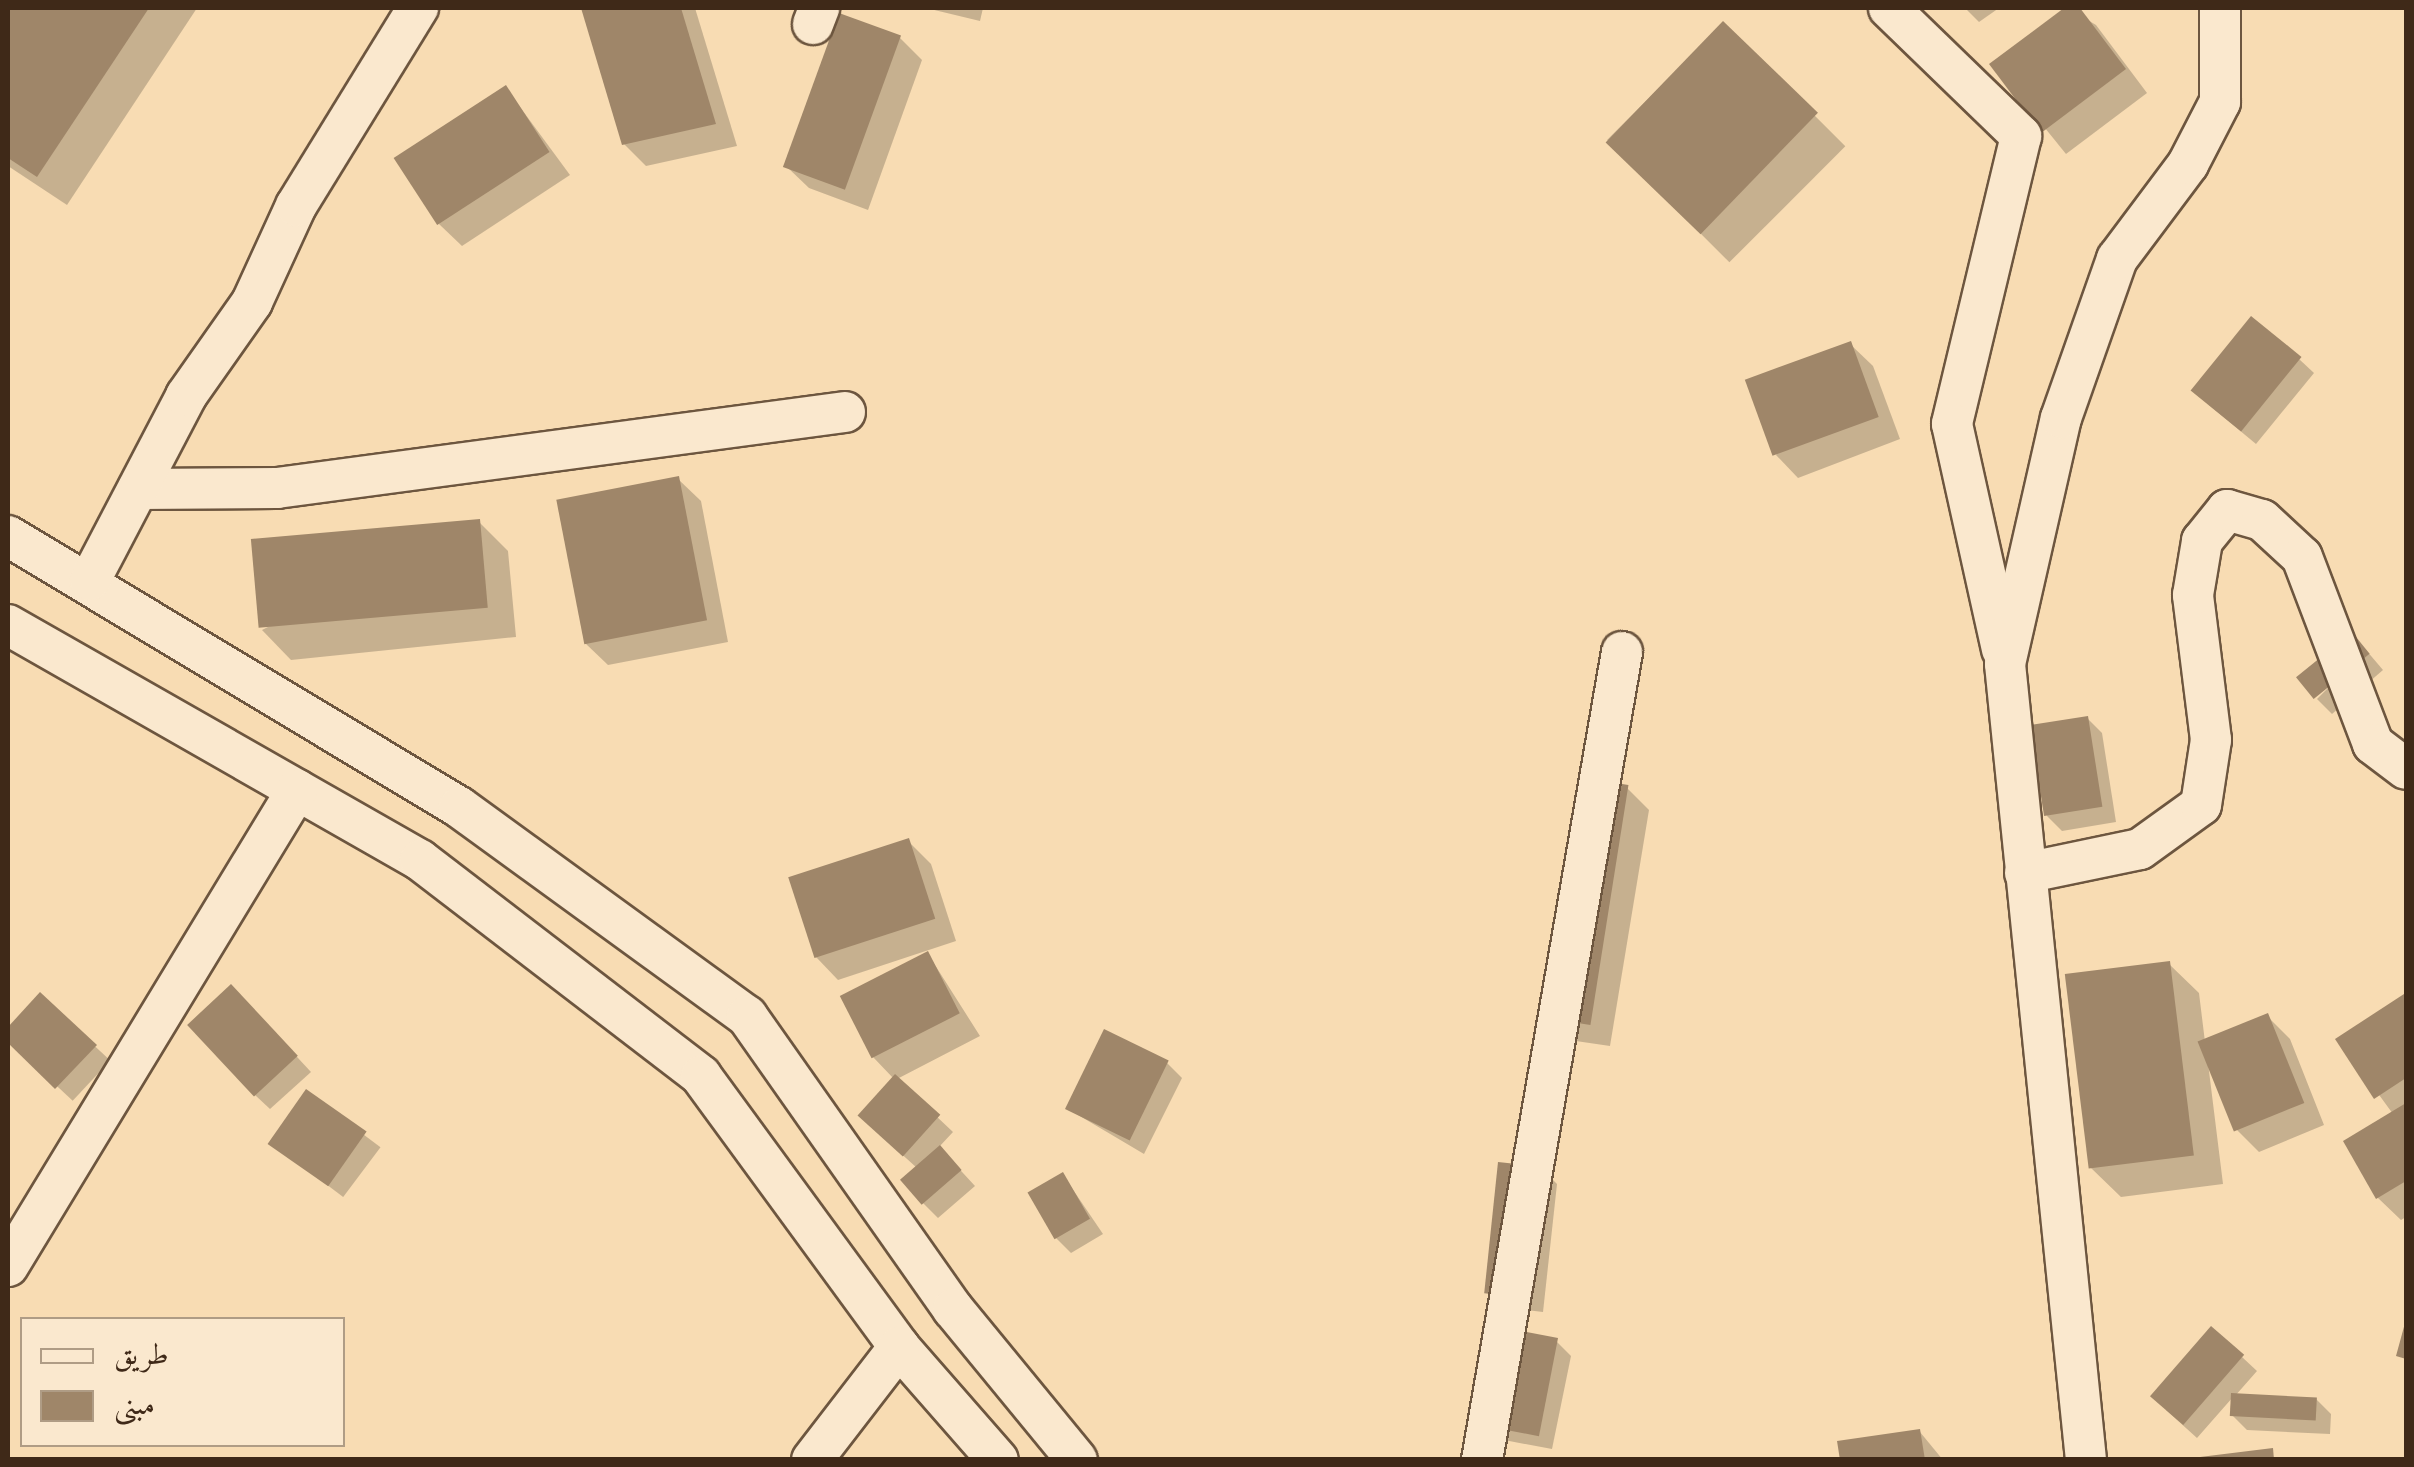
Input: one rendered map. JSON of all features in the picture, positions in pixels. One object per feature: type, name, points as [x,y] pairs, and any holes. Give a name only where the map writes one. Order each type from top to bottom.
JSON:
[{"type":"street","points":[[90,580],[138,489],[418,8]]},
{"type":"street","points":[[1889,8],[2021,136],[1952,424],[2005,664],[2086,1460]]},
{"type":"street","points":[[2005,664],[2061,418],[2117,259],[2188,164],[2220,102],[2220,8]]},
{"type":"street","points":[[138,489],[277,488],[845,412]]},
{"type":"street","points":[[2024,873],[2140,849],[2201,805],[2210,740],[2194,595],[2202,541],[2227,510],[2262,520],[2302,557],[2374,744],[2406,769]]},
{"type":"street","points":[[8,536],[90,580],[459,806],[747,1016],[952,1309],[1076,1460]]},
{"type":"street","points":[[8,625],[420,860],[701,1076],[899,1347],[998,1460]]},
{"type":"street","points":[[1482,1460],[1622,652]]},
{"type":"street","points":[[8,1266],[297,790]]},
{"type":"street","points":[[812,1460],[899,1347]]},
{"type":"building","points":[[8,8],[149,8],[37,177],[8,158]]},
{"type":"building","points":[[581,8],[681,8],[716,124],[622,145]]},
{"type":"building","points":[[2064,8],[2080,8],[2126,69],[2041,133],[1989,64]]},
{"type":"building","points":[[839,13],[901,36],[845,190],[783,167]]},
{"type":"building","points":[[1723,21],[1818,113],[1701,234],[1606,143]]},
{"type":"building","points":[[506,85],[550,152],[437,225],[394,158]]},
{"type":"building","points":[[2251,316],[2302,357],[2241,432],[2191,391]]},
{"type":"building","points":[[1851,341],[1879,417],[1773,456],[1745,380]]},
{"type":"building","points":[[679,476],[707,620],[584,644],[556,500]]},
{"type":"building","points":[[480,519],[488,608],[259,628],[251,539]]},
{"type":"building","points":[[2352,632],[2370,654],[2314,699],[2296,677]]},
{"type":"building","points":[[2088,716],[2102,807],[2044,816],[2030,725]]},
{"type":"building","points":[[1584,778],[1628,785],[1590,1025],[1546,1018]]},
{"type":"building","points":[[909,838],[935,919],[814,958],[788,877]]},
{"type":"building","points":[[928,951],[960,1013],[872,1058],[840,996]]},
{"type":"building","points":[[2170,961],[2194,1156],[2089,1168],[2065,974]]},
{"type":"building","points":[[231,984],[298,1056],[254,1097],[187,1025]]},
{"type":"building","points":[[40,992],[97,1045],[55,1089],[8,1043],[8,1027]]},
{"type":"building","points":[[2404,994],[2406,1078],[2374,1099],[2335,1039]]},
{"type":"building","points":[[2268,1013],[2304,1103],[2234,1131],[2198,1041]]},
{"type":"building","points":[[1104,1029],[1169,1061],[1130,1141],[1065,1109]]},
{"type":"building","points":[[895,1074],[940,1115],[903,1156],[858,1116]]},
{"type":"building","points":[[306,1089],[367,1131],[328,1186],[268,1144]]},
{"type":"building","points":[[2406,1103],[2406,1181],[2376,1199],[2343,1141]]},
{"type":"building","points":[[940,1145],[962,1170],[922,1205],[900,1180]]},
{"type":"building","points":[[1498,1162],[1543,1167],[1529,1298],[1484,1293]]},
{"type":"building","points":[[1063,1172],[1090,1219],[1054,1239],[1027,1192]]},
{"type":"building","points":[[2406,1323],[2406,1359],[2396,1356]]},
{"type":"building","points":[[2211,1326],[2244,1355],[2183,1425],[2150,1396]]},
{"type":"building","points":[[1506,1328],[1558,1338],[1539,1436],[1487,1426]]},
{"type":"building","points":[[2231,1393],[2317,1398],[2316,1420],[2230,1416]]},
{"type":"building","points":[[1920,1429],[1925,1460],[1840,1460],[1837,1441]]},
{"type":"building","points":[[2273,1448],[2274,1460],[2200,1460],[2200,1457]]}]
